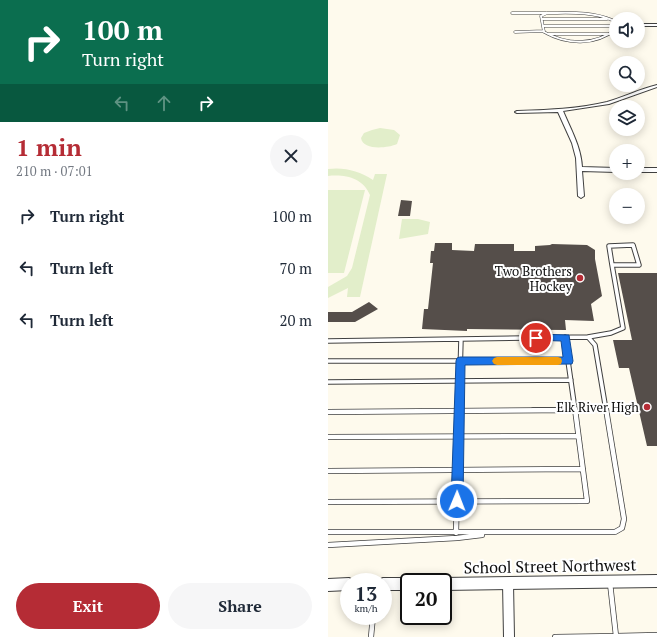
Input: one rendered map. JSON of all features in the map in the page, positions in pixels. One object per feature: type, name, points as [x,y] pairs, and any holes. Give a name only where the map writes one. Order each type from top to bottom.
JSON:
[{"type":"street","points":[[645,25],[657,25]]},
{"type":"street","points":[[517,112],[560,110],[606,103],[657,86]]},
{"type":"street","points":[[560,110],[575,143],[581,169],[581,196]]},
{"type":"street","points":[[581,169],[609,170]]},
{"type":"street","points":[[645,170],[657,170]]},
{"type":"street","name":"School Street Northwest","points":[[452,584],[657,581]]},
{"type":"street","points":[[508,583],[509,637]]},
{"type":"street","points":[[328,584],[340,584]]},
{"type":"lane","points":[[512,13],[584,13],[600,15],[609,19]]},
{"type":"lane","points":[[547,13],[541,16],[544,31],[547,34],[565,41],[598,40],[609,34]]},
{"type":"lane","points":[[542,19],[609,19]]},
{"type":"lane","points":[[543,26],[609,26]]},
{"type":"lane","points":[[515,32],[544,31]]},
{"type":"lane","points":[[547,34],[609,34]]},
{"type":"lane","points":[[328,341],[588,337],[619,331],[623,328],[612,265],[609,246],[634,245],[639,265],[612,265]]},
{"type":"lane","points":[[328,502],[587,501],[565,337]]},
{"type":"lane","points":[[328,532],[615,532],[622,528],[624,519],[595,345],[588,337]]},
{"type":"lane","points":[[456,533],[461,339]]},
{"type":"lane","points":[[328,361],[568,361]]},
{"type":"lane","points":[[328,382],[571,380]]},
{"type":"lane","points":[[328,412],[575,410]]},
{"type":"lane","points":[[328,438],[578,436]]},
{"type":"lane","points":[[328,471],[583,469]]},
{"type":"lane","points":[[328,545],[457,538],[500,532]]},
{"type":"lane","points":[[610,582],[616,636]]},
{"type":"lane","points":[[371,637],[372,625]]},
{"type":"lane","points":[[555,637],[657,635]]},
{"type":"green space","points":[[380,128],[394,130],[400,135],[397,144],[388,147],[371,147],[363,142],[361,138],[364,133]]},
{"type":"green space","points":[[328,169],[352,170],[373,180],[375,174],[387,174],[360,297],[347,297],[348,288],[328,298],[328,287],[347,276],[352,268],[370,195],[363,185],[353,178],[328,176]]},
{"type":"green space","points":[[328,190],[365,190],[344,273],[328,273]]},
{"type":"green space","points":[[402,219],[418,219],[430,222],[428,234],[399,239]]},
{"type":"building","points":[[401,200],[412,201],[410,216],[398,216]]},
{"type":"building","points":[[435,243],[452,243],[452,250],[474,251],[475,244],[514,244],[514,251],[535,251],[535,246],[552,244],[587,245],[595,250],[595,259],[602,296],[591,304],[594,321],[565,320],[566,330],[467,329],[467,331],[422,329],[424,309],[428,309],[433,263],[430,263],[431,251],[434,251]]},
{"type":"building","points":[[618,273],[657,273],[657,446],[647,446],[629,368],[619,368],[613,340],[632,340]]},
{"type":"building","points":[[369,302],[378,309],[355,322],[328,322],[328,312],[352,312]]},
{"type":"slow traffic","points":[[497,361],[558,361]]},
{"type":"place","name":"Two Brothers Hockey","points":[[580,278]]},
{"type":"place","name":"Elk River High","points":[[647,407]]},
{"type":"route","points":[[457,501],[460,361],[568,361],[565,337],[536,338]]}]
